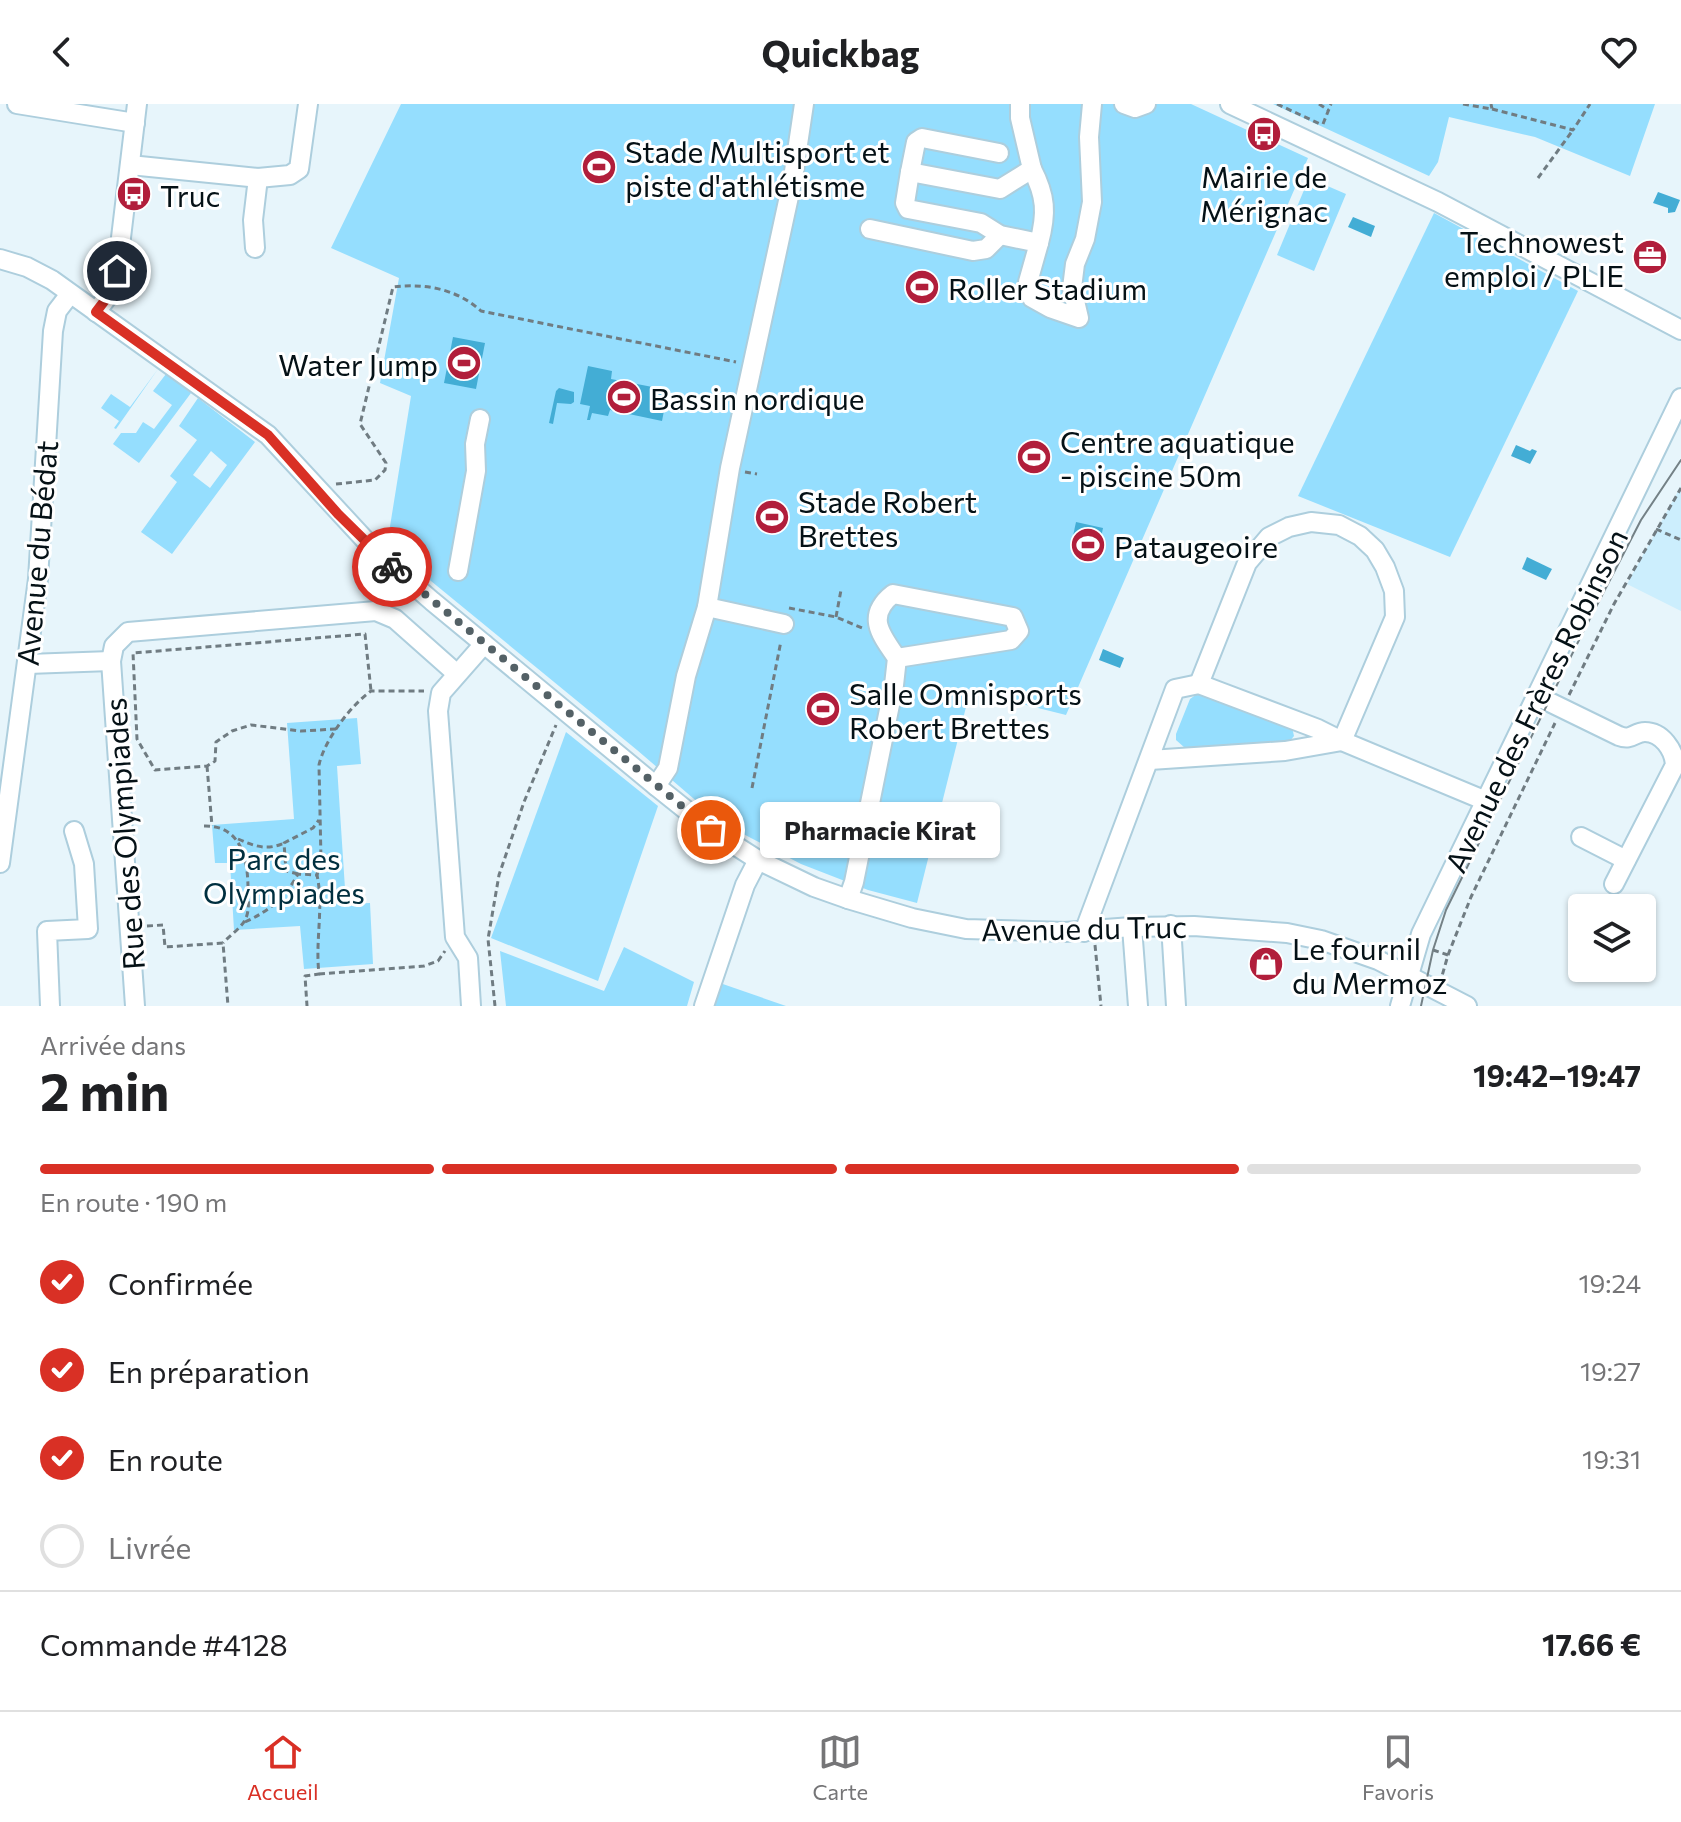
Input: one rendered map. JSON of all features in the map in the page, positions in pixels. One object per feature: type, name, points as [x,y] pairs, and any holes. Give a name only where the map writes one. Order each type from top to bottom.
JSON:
[{"type":"street","points":[[17,104],[135,123]]},
{"type":"street","points":[[96,312],[112,291],[117,271],[137,104]]},
{"type":"street","points":[[130,165],[258,178],[290,175],[299,169],[308,104]]},
{"type":"street","points":[[656,786],[668,768],[686,676],[707,607],[730,468],[793,178],[804,104]]},
{"type":"street","points":[[1020,104],[1020,118],[1032,169],[1043,191],[1045,221],[1028,282],[1032,298],[1079,318],[1072,288],[1075,264],[1085,239],[1092,202],[1089,137],[1092,104]]},
{"type":"street","points":[[1124,104],[1135,108],[1146,104]]},
{"type":"street","points":[[1230,104],[1319,134],[1438,202],[1681,330]]},
{"type":"street","points":[[999,153],[922,138],[916,142],[905,203],[908,209],[981,223],[1000,235],[1039,243]]},
{"type":"street","points":[[910,172],[1000,189],[1032,169]]},
{"type":"street","points":[[255,248],[253,220],[258,178]]},
{"type":"street","points":[[870,229],[973,251],[986,249],[1000,235]]},
{"type":"street","name":"Avenue du Truc","points":[[0,259],[27,267],[52,280],[268,435],[379,555],[656,786],[711,830],[758,860],[814,887],[848,899],[912,918],[966,929],[1089,937],[1132,927],[1171,925],[1287,933],[1321,940],[1378,960],[1467,1006]]},
{"type":"street","name":"Avenue du Bédat","points":[[0,863],[38,579],[53,331],[57,311],[70,294]]},
{"type":"street","name":"Avenue des Frères Robinson","points":[[1400,1006],[1421,934],[1681,398]]},
{"type":"street","points":[[458,571],[476,471],[475,444],[480,419]]},
{"type":"street","points":[[1199,684],[1247,563],[1269,537],[1289,527],[1311,522],[1339,525],[1360,536],[1375,550],[1394,591],[1395,617],[1342,741]]},
{"type":"street","points":[[848,899],[854,882],[897,658],[878,630],[878,612],[893,594],[1013,617],[1019,631],[1011,640],[897,658]]},
{"type":"street","points":[[707,607],[784,624]]},
{"type":"street","name":"Rue des Olympiades","points":[[135,1006],[111,661],[114,646],[128,632],[376,611],[395,619],[457,674]]},
{"type":"street","points":[[471,1006],[468,958],[455,937],[438,711],[441,693],[484,644]]},
{"type":"street","name":"Rue des Olympiades","points":[[28,664],[111,661]]},
{"type":"street","points":[[1089,937],[1175,689],[1199,684],[1318,729],[1486,801]]},
{"type":"street","points":[[1537,696],[1626,739],[1646,732],[1652,734],[1668,744],[1672,751],[1675,765],[1614,884]]},
{"type":"street","points":[[1150,760],[1285,751],[1342,741]]},
{"type":"street","points":[[50,1006],[47,931],[88,929],[84,864],[74,831]]},
{"type":"street","points":[[1581,837],[1626,860]]},
{"type":"street","points":[[704,1006],[745,885],[758,860]]},
{"type":"street","points":[[1171,925],[1176,1006]]},
{"type":"street","points":[[1132,927],[1138,1006]]},
{"type":"path","points":[[1277,104],[1319,134],[1331,104]]},
{"type":"path","points":[[1319,104],[1328,110]]},
{"type":"path","points":[[1463,104],[1491,106],[1573,130]]},
{"type":"path","points":[[1538,178],[1590,104]]},
{"type":"path","points":[[320,494],[332,484],[375,480],[385,470],[386,463],[360,424],[393,287],[415,284],[445,290],[468,299],[481,311],[751,365]]},
{"type":"path","points":[[1656,529],[1681,540]]},
{"type":"path","points":[[836,617],[841,590]]},
{"type":"path","points":[[752,788],[788,607],[836,617],[859,628],[878,630]]},
{"type":"path","points":[[319,974],[316,942],[321,892],[317,875],[321,860],[319,765],[321,753],[336,729],[371,691],[365,634],[133,653],[137,739],[155,770],[207,766],[215,761],[216,742],[232,731],[251,725],[301,731],[336,729]]},
{"type":"path","points":[[371,691],[441,693]]},
{"type":"path","points":[[495,1006],[488,939],[499,875],[552,731],[566,713]]},
{"type":"path","points":[[207,766],[212,826]]},
{"type":"path","points":[[204,826],[212,826],[259,847],[273,848],[313,828],[319,820]]},
{"type":"path","points":[[236,838],[243,849],[248,877],[245,922]]},
{"type":"path","points":[[284,843],[286,871],[317,875]]},
{"type":"path","points":[[129,927],[163,925],[165,947],[223,943],[245,922],[273,907],[287,893],[298,874]]},
{"type":"path","points":[[1089,937],[1101,1006]]},
{"type":"path","points":[[223,943],[228,1006]]},
{"type":"path","points":[[307,1006],[305,976],[424,966],[438,961],[449,947]]},
{"type":"shaded area","points":[[1658,192],[1680,200],[1675,212],[1668,213],[1668,208],[1653,203]]},
{"type":"shaded area","points":[[1353,217],[1375,226],[1371,237],[1348,227]]},
{"type":"shaded area","name":"Water Jump","points":[[453,337],[485,343],[476,389],[444,383]]},
{"type":"shaded area","name":"Bassin nordique","points":[[588,366],[612,371],[611,379],[668,390],[662,421],[610,410],[608,416],[592,413],[590,420],[587,420],[590,406],[580,404]]},
{"type":"shaded area","points":[[559,388],[574,392],[574,402],[557,403],[553,424],[549,423]]},
{"type":"shaded area","points":[[1516,445],[1537,451],[1530,464],[1511,456]]},
{"type":"shaded area","points":[[1681,486],[1681,611],[1627,584]]},
{"type":"shaded area","name":"Pataugeoire","points":[[1076,522],[1103,528],[1097,557],[1080,554],[1073,536]]},
{"type":"shaded area","points":[[1527,557],[1552,569],[1546,580],[1522,569]]},
{"type":"shaded area","points":[[1103,649],[1124,658],[1120,668],[1099,660]]},
{"type":"green space","name":"Stade Robert Brettes","points":[[401,104],[1191,104],[1308,158],[1066,715],[970,691],[917,903],[868,890],[801,864],[722,823],[387,545],[411,396],[380,383],[399,278],[331,248]]},
{"type":"green space","points":[[1273,104],[1655,104],[1630,176],[1535,137],[1449,117],[1438,162],[1429,176]]},
{"type":"green space","points":[[1309,178],[1346,194],[1314,271],[1277,255]]},
{"type":"green space","points":[[1434,213],[1578,291],[1450,557],[1298,496]]},
{"type":"green space","points":[[158,369],[116,429],[114,428],[119,421],[101,408],[111,394],[130,407]]},
{"type":"green space","points":[[166,374],[191,393],[139,463],[113,444],[121,433],[136,433],[143,422],[154,429],[172,405],[153,391]]},
{"type":"green space","points":[[198,398],[255,442],[172,554],[141,532],[177,482],[170,476],[197,440],[179,426]],"holes":[[[211,451],[227,465],[210,488],[193,475]]]},
{"type":"green space","points":[[1201,691],[1292,727],[1294,736],[1290,741],[1185,748],[1176,740],[1176,734],[1190,699]]},
{"type":"green space","name":"Parc des Olympiades","points":[[357,718],[361,764],[337,766],[346,904],[370,903],[373,964],[304,969],[300,926],[234,930],[230,863],[215,863],[212,825],[294,819],[287,723]]},
{"type":"green space","points":[[566,732],[658,806],[598,981],[491,938]]},
{"type":"green space","points":[[624,947],[694,982],[687,1006],[506,1006],[500,951],[604,991]]},
{"type":"green space","points":[[717,982],[786,1006],[708,1006]]},
{"type":"tram line","points":[[1421,1006],[1433,950],[1446,910],[1641,520],[1681,460]]},
{"type":"way so far","points":[[392,567],[711,830]]},
{"type":"place","name":"Mairie de Mérignac","points":[[1264,134]]},
{"type":"place","name":"Stade Multisport et piste d'athlétisme","points":[[599,167]]},
{"type":"place","name":"Truc","points":[[134,194]]},
{"type":"place","name":"Technowest emploi / PLIE","points":[[1650,257]]},
{"type":"place","name":"Roller Stadium","points":[[922,287]]},
{"type":"place","name":"Water Jump","points":[[464,363]]},
{"type":"place","name":"Bassin nordique","points":[[624,397]]},
{"type":"place","name":"Centre aquatique - piscine 50m","points":[[1034,457]]},
{"type":"place","name":"Stade Robert Brettes","points":[[772,517]]},
{"type":"place","name":"Pataugeoire","points":[[1088,545]]},
{"type":"place","name":"Salle Omnisports Robert Brettes","points":[[823,709]]},
{"type":"place","name":"Pharmacie Kirat","points":[[711,830]]},
{"type":"place","name":"Le fournil du Mermoz","points":[[1266,964]]},
{"type":"route","points":[[117,271],[112,291],[96,312],[268,435],[338,514],[392,567]]}]
